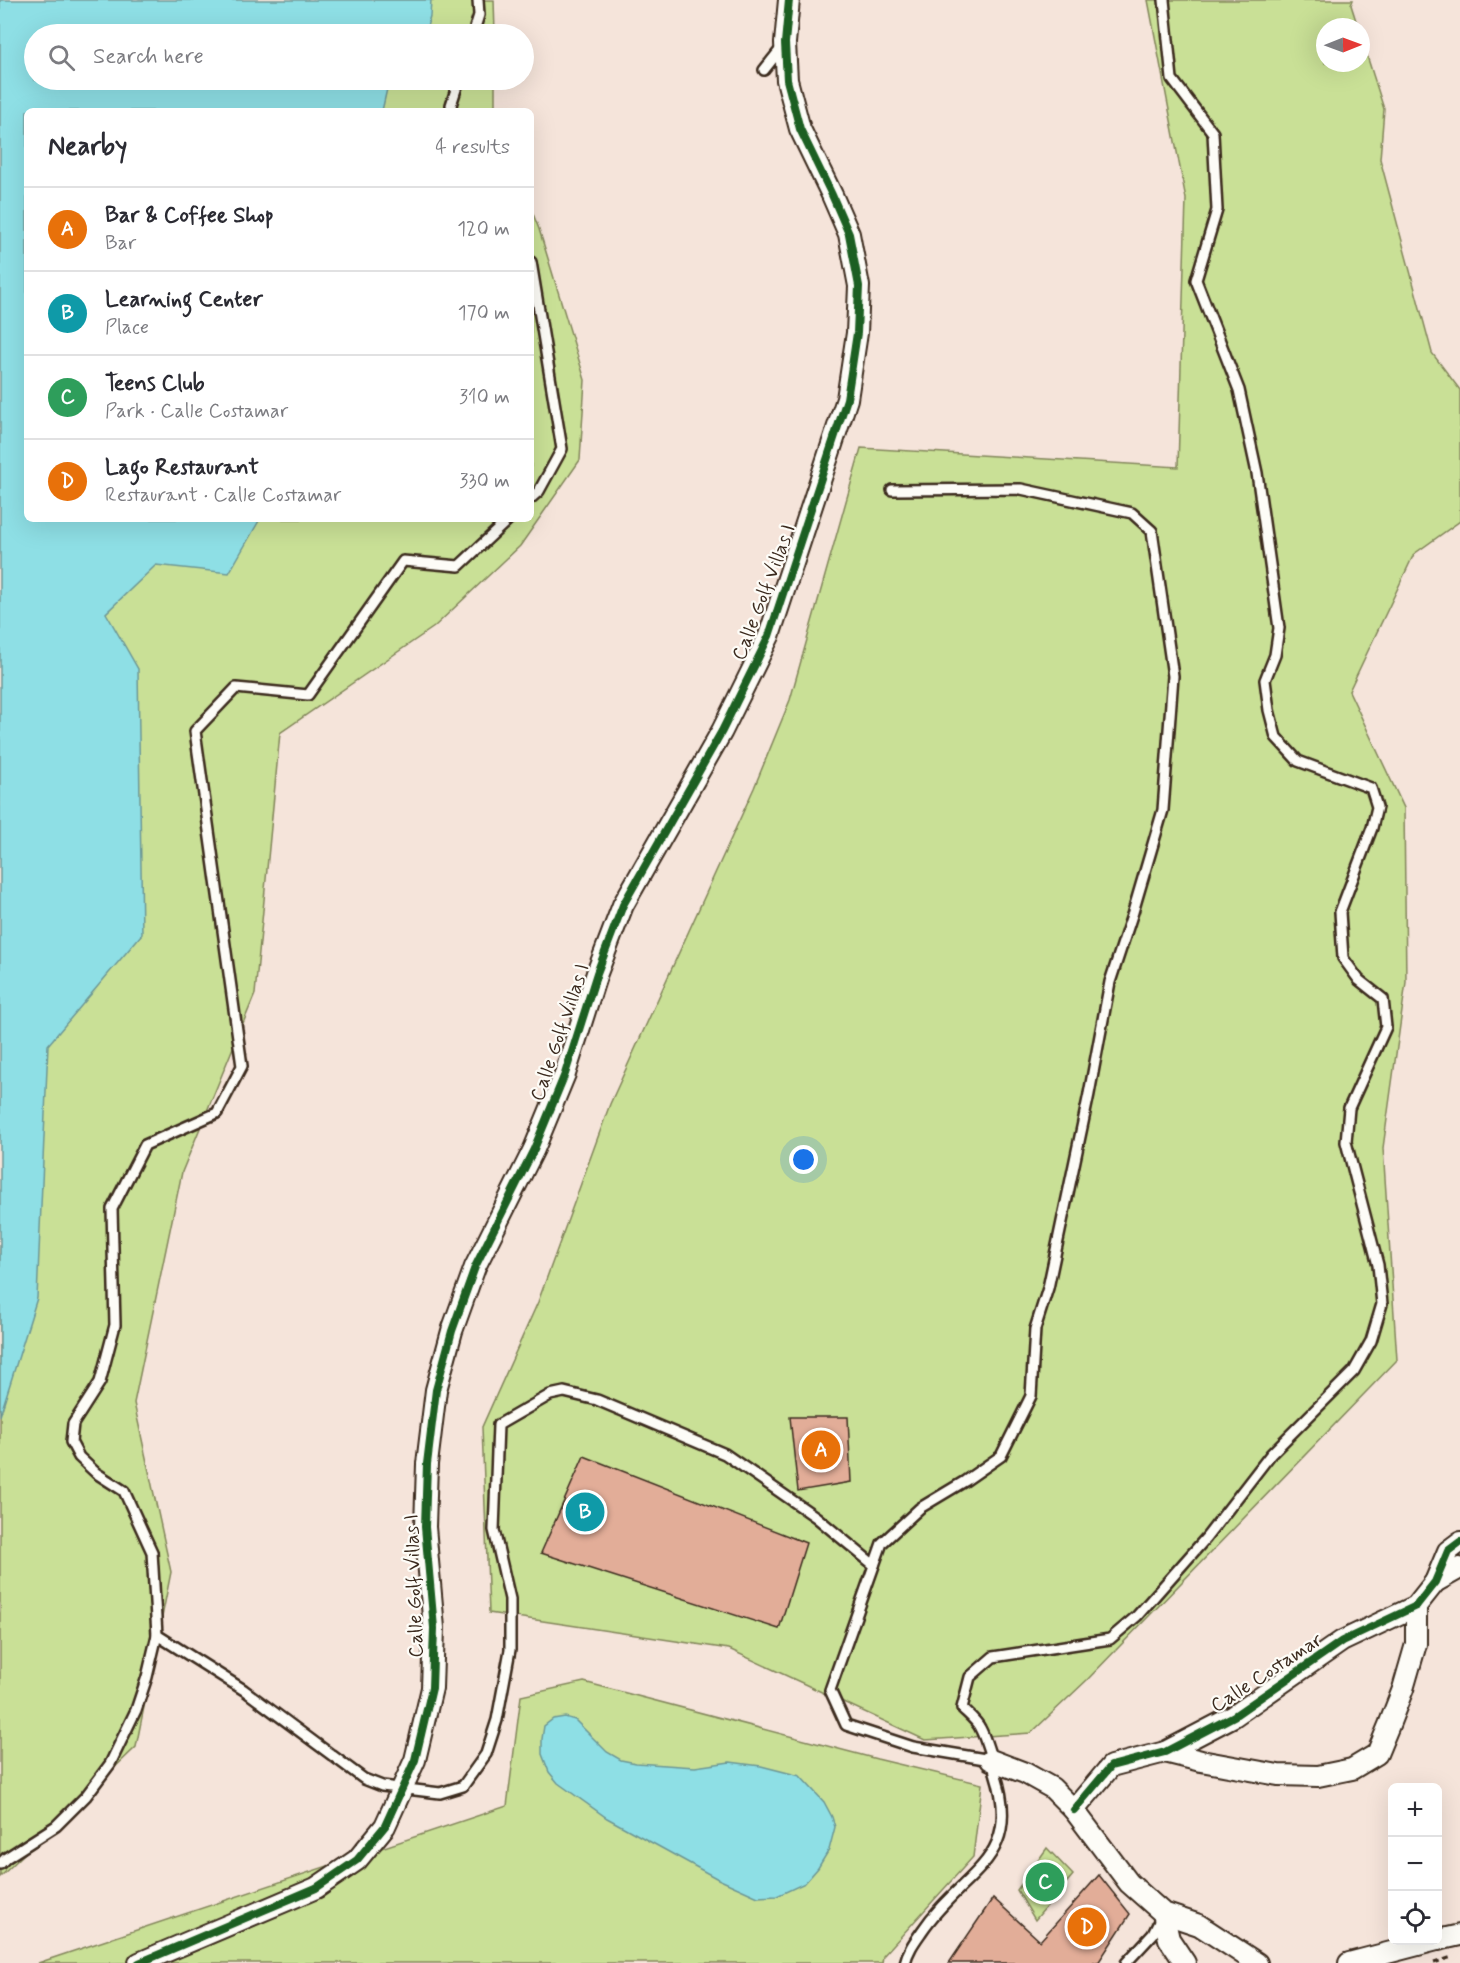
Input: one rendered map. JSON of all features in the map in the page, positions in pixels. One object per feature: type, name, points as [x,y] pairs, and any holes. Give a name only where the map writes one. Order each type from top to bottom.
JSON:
[{"type":"street","name":"Calle Golf Villas I","points":[[140,1963],[316,1888],[357,1860],[385,1826],[415,1760],[432,1688],[434,1628],[425,1527],[427,1464],[436,1390],[452,1331],[475,1267],[534,1149],[565,1074],[597,973],[623,905],[722,731],[769,636],[847,399],[857,333],[859,286],[849,234],[800,129],[787,80],[785,43],[789,0]]},
{"type":"street","name":"Calle Costamar","points":[[1074,1810],[1111,1766],[1165,1752],[1234,1716],[1342,1641],[1416,1606],[1435,1582],[1448,1551],[1460,1542]]},
{"type":"street","name":"Calle Costamar","points":[[1435,1582],[1460,1568]]},
{"type":"street","name":"Calle Costamar","points":[[1165,1752],[1278,1775],[1318,1776],[1352,1769],[1377,1754],[1400,1698],[1416,1644],[1416,1606]]},
{"type":"street","points":[[991,1760],[1025,1773],[1052,1788],[1074,1810],[1129,1883],[1163,1913],[1199,1925],[1257,1963]]},
{"type":"street","points":[[1163,1913],[1168,1939],[1185,1963]]},
{"type":"street","points":[[1442,1939],[1460,1935]]},
{"type":"street","points":[[1353,1963],[1419,1945]]},
{"type":"lane","points":[[476,24],[479,15],[478,0]]},
{"type":"lane","points":[[905,1963],[908,1951],[936,1910],[964,1886],[990,1858],[1003,1824],[1002,1795],[980,1727],[962,1708],[970,1677],[993,1657],[1110,1639],[1137,1616],[1206,1538],[1271,1454],[1354,1371],[1371,1341],[1382,1304],[1378,1265],[1346,1142],[1349,1108],[1386,1027],[1383,999],[1359,980],[1344,958],[1340,912],[1372,828],[1377,807],[1371,788],[1298,761],[1275,737],[1265,680],[1275,654],[1279,628],[1257,472],[1239,390],[1196,280],[1217,210],[1213,133],[1172,79],[1164,0]]},
{"type":"lane","points":[[764,70],[785,43]]},
{"type":"lane","points":[[452,108],[456,90]]},
{"type":"lane","points":[[534,280],[562,449],[539,491],[534,495]]},
{"type":"lane","points":[[892,490],[1021,489],[1132,513],[1152,531],[1173,676],[1163,810],[1110,982],[1048,1288],[1035,1329],[1031,1396],[1001,1456],[920,1508],[882,1543],[830,1690],[846,1725],[914,1747],[991,1760]]},
{"type":"lane","points":[[0,1864],[57,1826],[86,1796],[110,1764],[136,1710],[157,1635],[152,1552],[124,1491],[96,1473],[79,1457],[71,1442],[73,1424],[100,1382],[115,1325],[112,1209],[146,1145],[217,1113],[242,1066],[195,731],[236,688],[308,695],[403,561],[459,566],[506,522]]},
{"type":"lane","points":[[157,1635],[244,1690],[364,1779],[382,1786],[440,1793],[463,1786],[486,1754],[497,1720],[510,1650],[510,1599],[494,1530],[498,1425],[550,1395],[564,1392],[597,1400],[725,1454],[816,1517],[874,1565]]},
{"type":"lane","points":[[1126,1963],[1153,1935],[1163,1913]]},
{"type":"path","points":[[1434,1963],[1460,1954]]},
{"type":"green space","points":[[374,0],[494,0],[495,24],[371,24]]},
{"type":"green space","points":[[1148,0],[1353,0],[1351,5],[1355,18],[1316,18],[1316,72],[1370,72],[1370,65],[1384,109],[1380,159],[1432,353],[1460,390],[1460,521],[1414,554],[1349,691],[1404,808],[1406,982],[1383,1148],[1397,1360],[1087,1680],[1031,1733],[925,1740],[729,1649],[489,1613],[482,1427],[538,1302],[610,1104],[754,788],[790,700],[861,448],[1178,467],[1186,199]]},
{"type":"green space","points":[[362,90],[495,90],[495,108],[356,108]]},
{"type":"green space","points":[[534,216],[585,380],[580,460],[520,546],[434,627],[280,733],[255,994],[182,1172],[134,1403],[171,1572],[136,1747],[0,1877],[0,1249],[74,608],[156,522],[534,522]]},
{"type":"green space","points":[[584,1682],[877,1759],[982,1784],[973,1857],[883,1956],[882,1963],[38,1963],[507,1806],[521,1696]]},
{"type":"green space","points":[[1047,1848],[1073,1875],[1035,1920],[1017,1890]]},
{"type":"water","points":[[0,0],[431,0],[428,24],[24,24],[24,90],[387,90],[383,108],[24,108],[24,522],[258,522],[229,573],[156,565],[106,613],[138,669],[142,934],[48,1045],[37,1298],[0,1416]]},
{"type":"water","points":[[565,1717],[575,1720],[607,1752],[621,1760],[695,1767],[730,1762],[761,1766],[800,1776],[824,1802],[832,1817],[835,1827],[829,1850],[805,1883],[777,1896],[758,1897],[718,1879],[607,1818],[558,1783],[549,1772],[542,1754],[542,1739],[544,1726],[553,1719]]},
{"type":"building","points":[[790,1417],[848,1417],[851,1482],[798,1491]]},
{"type":"building","points":[[584,1456],[806,1543],[779,1629],[541,1553]]},
{"type":"building","points":[[1099,1875],[1130,1914],[1098,1963],[949,1963],[993,1898],[1040,1941]]},
{"type":"cycle path","points":[[139,1963],[316,1888],[357,1860],[385,1826],[415,1760],[432,1688],[434,1628],[425,1527],[427,1464],[436,1390],[452,1331],[475,1267],[534,1149],[565,1074],[597,973],[623,905],[722,731],[769,636],[847,399],[857,333],[859,286],[849,234],[800,129],[787,80],[785,43],[789,0]]},
{"type":"cycle path","points":[[1074,1810],[1111,1766],[1165,1752],[1234,1716],[1342,1641],[1416,1606],[1435,1582],[1448,1551],[1460,1542]]},
{"type":"place","name":"Bar & Coffee Shop","points":[[821,1450]]},
{"type":"place","name":"Learning Center","points":[[585,1512]]},
{"type":"place","name":"Teens Club","points":[[1045,1882]]},
{"type":"place","name":"Lago Restaurant","points":[[1087,1927]]}]
